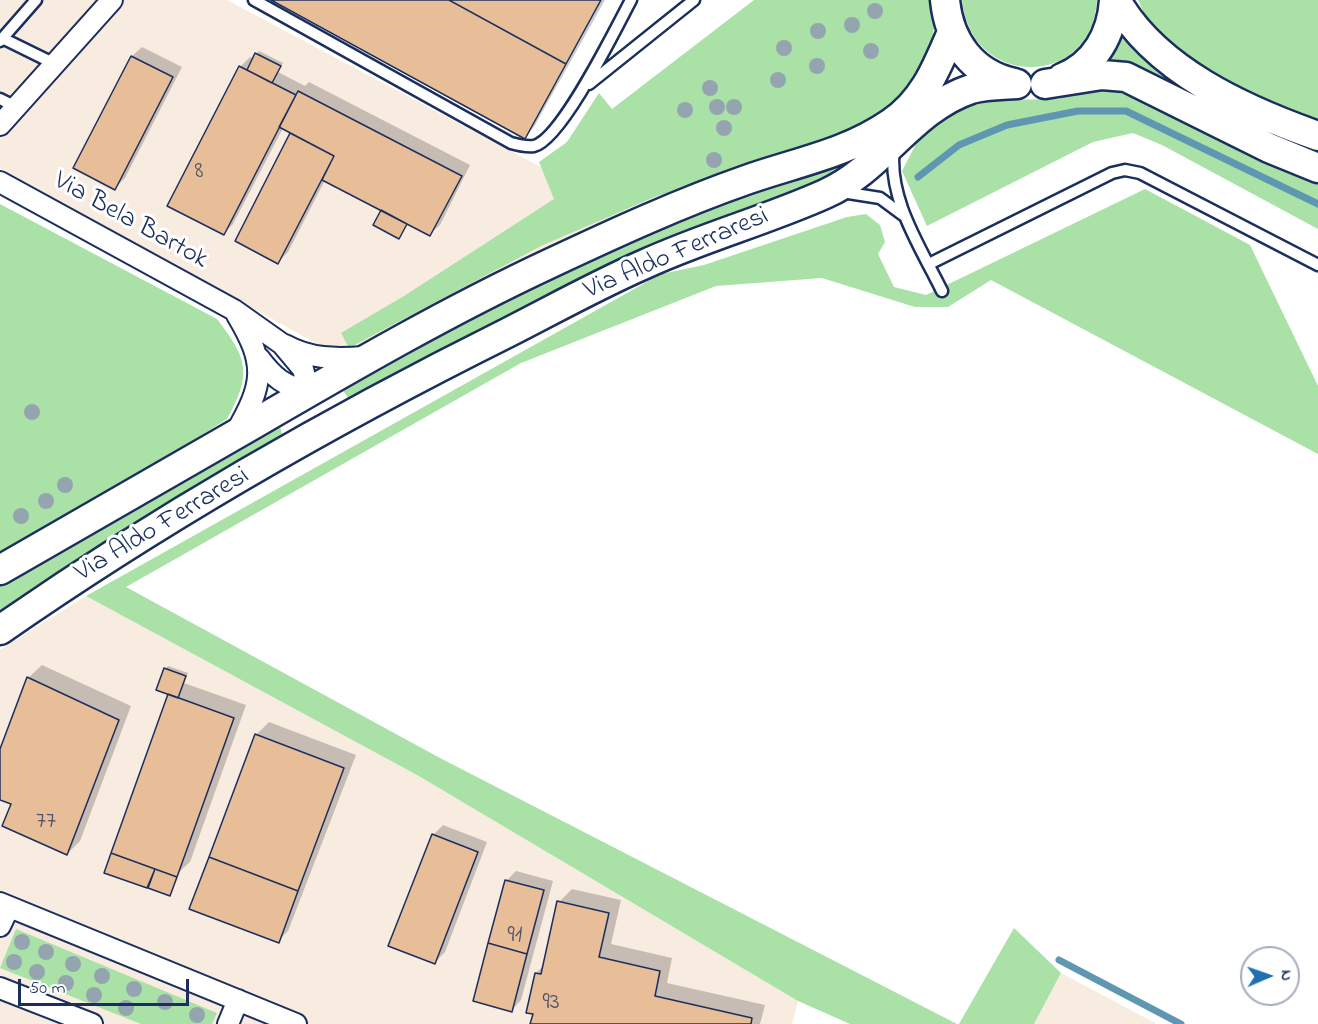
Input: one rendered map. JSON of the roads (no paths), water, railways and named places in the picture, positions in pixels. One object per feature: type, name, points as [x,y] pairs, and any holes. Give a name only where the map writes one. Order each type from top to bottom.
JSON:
[{"type":"main road","name":"Via Aldo Ferraresi","points":[[945,0],[947,19],[952,32],[970,60],[987,73],[1031,84],[1065,77],[1080,68],[1095,54],[1107,35],[1113,17],[1115,0]]},
{"type":"main road","name":"Via Aldo Ferraresi","points":[[1115,0],[1144,40],[1170,64],[1278,121],[1318,136]]},
{"type":"main road","name":"Via Aldo Ferraresi","points":[[0,570],[369,357],[514,281],[585,248],[748,179],[829,156],[857,144],[893,122],[918,99],[932,78],[952,32]]},
{"type":"main road","name":"Via Aldo Ferraresi","points":[[0,630],[155,529],[329,426],[440,366],[643,265],[711,236],[826,194],[852,180],[918,119],[949,99],[972,89],[1102,75],[1126,77],[1269,148],[1318,168]]},
{"type":"main road","points":[[309,392],[329,426]]},
{"type":"street","points":[[0,125],[8,103],[55,64],[112,0]]},
{"type":"street","name":"Via Bela Bartok","points":[[0,182],[234,310],[282,344],[303,369],[309,392]]},
{"type":"street","points":[[234,310],[259,358],[273,377],[286,387],[309,392]]},
{"type":"street","name":"Via Bela Bartok","points":[[282,344],[315,356],[337,359],[369,357]]},
{"type":"street","points":[[235,435],[252,405],[257,386],[259,358]]},
{"type":"street","points":[[0,926],[4,905],[296,1024]]},
{"type":"street","points":[[0,988],[92,1024]]},
{"type":"street","points":[[228,1024],[238,1000]]},
{"type":"lane","points":[[36,0],[1,39],[55,64]]},
{"type":"lane","points":[[254,0],[511,143],[536,146],[547,137],[586,86],[631,0]]},
{"type":"lane","points":[[586,86],[694,0]]},
{"type":"lane","points":[[896,141],[894,176],[907,220],[942,291]]},
{"type":"lane","points":[[929,264],[1112,173],[1125,170],[1140,173],[1318,265]]},
{"type":"lane","points":[[826,194],[858,193],[880,198],[899,210],[907,220]]},
{"type":"waterway","points":[[918,177],[959,145],[1007,125],[1078,111],[1126,111],[1318,204]]},
{"type":"waterway","points":[[1059,960],[1181,1024]]}]
